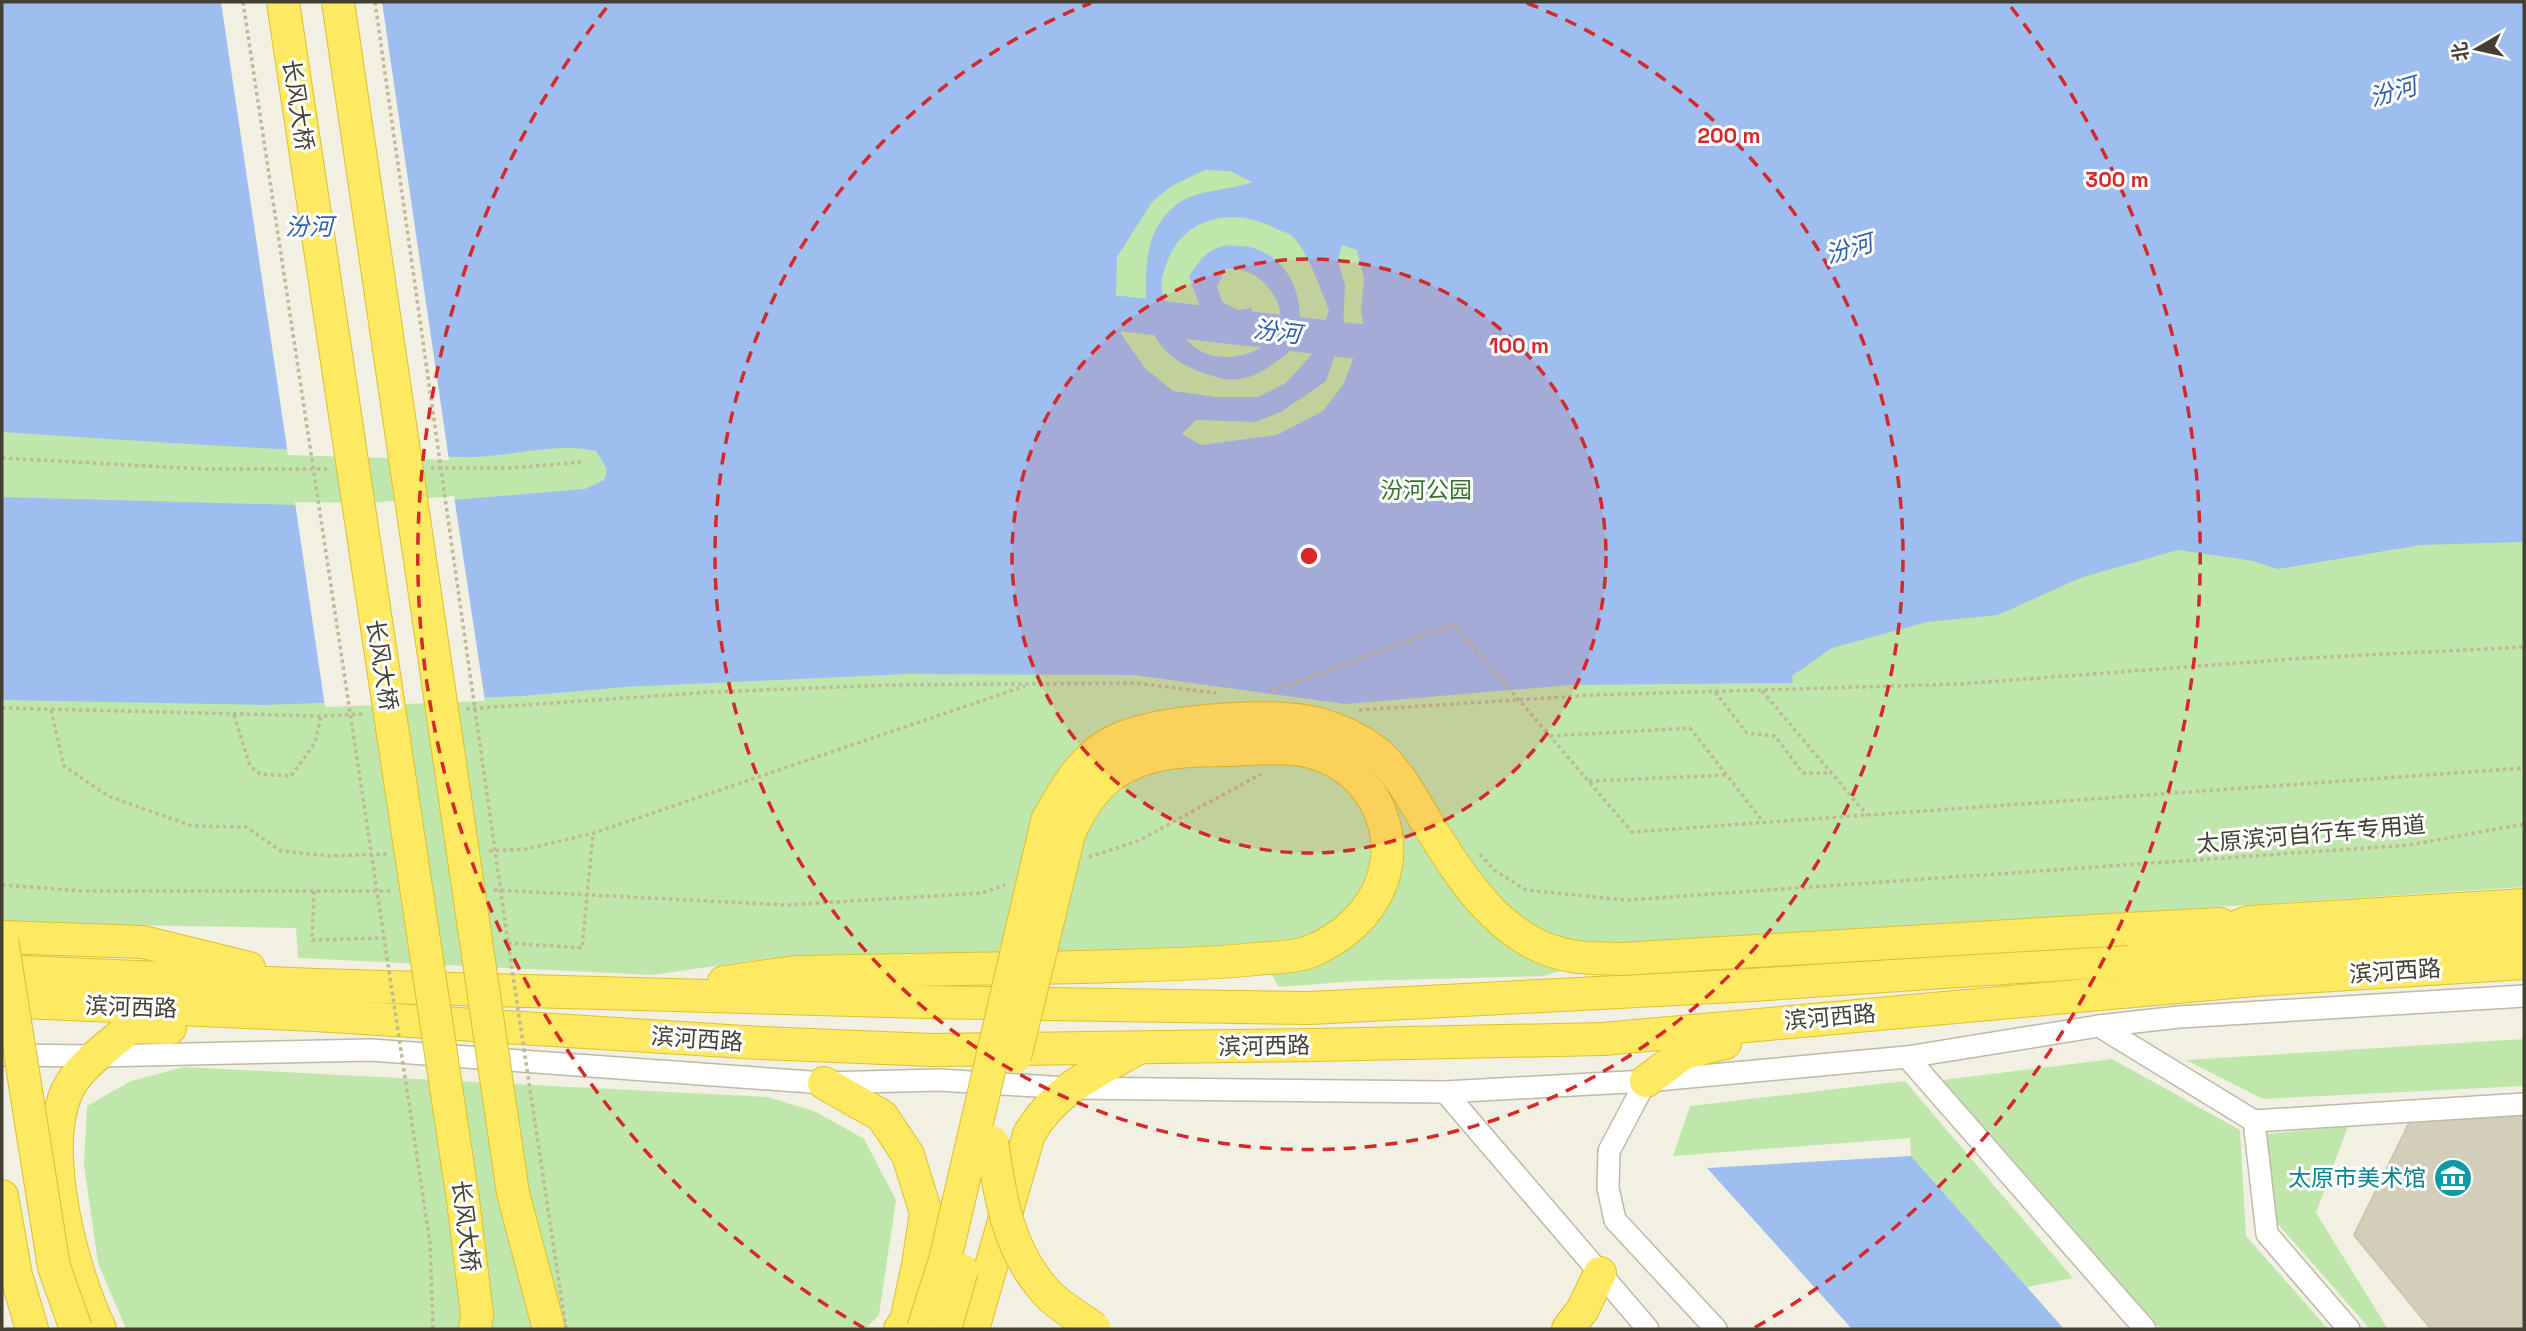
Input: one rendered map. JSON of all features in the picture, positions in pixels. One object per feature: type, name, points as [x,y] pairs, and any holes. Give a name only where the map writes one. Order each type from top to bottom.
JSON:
[{"type":"highway","name":"长风大桥","points":[[283,2],[463,1200],[477,1314],[475,1329]]},
{"type":"highway","points":[[338,2],[513,1193],[527,1309],[526,1329]]},
{"type":"highway","points":[[923,1329],[945,1260],[1047,821],[1068,782],[1089,758],[1118,739],[1152,728],[1246,719],[1318,723],[1357,738],[1379,755],[1403,784],[1456,870],[1497,918],[1525,939],[1550,950],[1577,957],[1621,959],[2524,905]]},
{"type":"highway","points":[[635,994],[796,972],[1082,967],[1238,961],[1306,953],[1327,943],[1353,925],[1376,898],[1385,872],[1389,844],[1382,811],[1366,786],[1344,767],[1317,754],[1283,749],[1189,750],[1160,754],[1134,762],[1112,775],[1095,790],[1078,813],[1069,834],[992,1142],[945,1329]]},
{"type":"highway","points":[[2159,957],[2249,922]]},
{"type":"highway","name":"滨河西路","points":[[2,1001],[315,1000],[635,994],[938,1003],[1310,1008],[1752,985],[2524,933]]},
{"type":"highway","points":[[76,1329],[54,1267],[2,939],[143,942],[315,1000]]},
{"type":"highway","points":[[1948,939],[2056,964]]},
{"type":"highway","name":"滨河西路","points":[[2,971],[866,1048],[932,1050],[1603,1039],[2255,980],[2524,963]]},
{"type":"highway","points":[[100,1329],[82,1292],[69,1244],[58,1161],[58,1117],[67,1090],[80,1069],[130,1027],[187,1028],[315,1000]]},
{"type":"highway","points":[[1646,1081],[1684,1052],[1834,1017]]},
{"type":"highway","points":[[2,1026],[41,1270],[61,1329]]},
{"type":"highway","points":[[973,1329],[1030,1134],[1044,1110],[1068,1088],[1140,1047]]},
{"type":"highway","points":[[824,1083],[882,1116],[908,1155],[926,1213],[918,1265],[905,1321],[900,1329]]},
{"type":"highway","points":[[992,1142],[999,1198],[1019,1255],[1048,1295],[1096,1329]]},
{"type":"highway","points":[[513,1193],[549,1329]]},
{"type":"highway","points":[[2,1195],[16,1275],[32,1329]]},
{"type":"highway","points":[[460,1329],[463,1200]]},
{"type":"highway","points":[[1568,1329],[1583,1309],[1600,1273]]},
{"type":"street","points":[[2,1055],[98,1056],[371,1050],[824,1083],[939,1080],[1068,1088],[1445,1092],[1646,1081],[1907,1057],[2099,1026],[2179,1017],[2524,996]]},
{"type":"street","points":[[2099,1026],[2254,1121],[2524,1104]]},
{"type":"street","points":[[1907,1057],[2145,1329]]},
{"type":"street","points":[[1646,1081],[1609,1152],[1608,1188],[1615,1220],[1716,1329]]},
{"type":"street","points":[[1445,1092],[1648,1329]]},
{"type":"street","points":[[2254,1121],[2267,1234],[2349,1329]]},
{"type":"path","points":[[243,2],[430,1243],[433,1329]]},
{"type":"path","points":[[375,2],[508,943],[566,1329]]},
{"type":"path","points":[[2,458],[202,469],[336,469]]},
{"type":"path","points":[[430,468],[510,468],[582,462]]},
{"type":"path","points":[[1267,693],[1454,624],[1632,832],[2524,768]]},
{"type":"path","points":[[1351,709],[1365,711],[1519,700],[1715,691],[1959,684],[2306,657],[2524,647]]},
{"type":"path","points":[[465,709],[711,692],[892,684],[1136,684],[1228,695]]},
{"type":"path","points":[[487,851],[526,849],[594,833],[1030,684]]},
{"type":"path","points":[[1761,690],[1867,815]]},
{"type":"path","points":[[1715,691],[1747,733],[1775,736],[1803,773],[1832,773]]},
{"type":"path","points":[[2,708],[321,716],[373,713]]},
{"type":"path","points":[[51,710],[64,766],[108,796],[192,825],[246,827],[281,851],[330,856],[395,854]]},
{"type":"path","points":[[234,714],[250,766],[260,774],[291,776],[315,743],[321,716]]},
{"type":"path","points":[[1549,736],[1690,728],[1765,822]]},
{"type":"path","points":[[1588,781],[1727,775]]},
{"type":"path","name":"太原滨河自行车专用道","points":[[2100,869],[2409,845],[2524,824]]},
{"type":"path","points":[[508,943],[582,948],[594,833]]},
{"type":"path","points":[[314,891],[312,940],[383,938]]},
{"type":"green space","name":"汾河公园","points":[[2,2],[2524,2],[2524,887],[1645,944],[1544,976],[1357,981],[1279,987],[1257,949],[997,958],[771,958],[652,975],[298,958],[296,928],[2,923]]},
{"type":"green space","points":[[2524,1039],[2524,1086],[2263,1099],[2186,1060]]},
{"type":"green space","points":[[2112,1059],[2240,1130],[2246,1236],[2328,1329],[2161,1329],[1943,1080]]},
{"type":"green space","points":[[184,1067],[768,1097],[816,1112],[864,1139],[896,1200],[879,1315],[865,1329],[126,1329],[98,1263],[84,1165],[87,1106],[131,1081]]},
{"type":"green space","points":[[1905,1081],[2073,1278],[2027,1287],[1911,1156],[1910,1138],[1673,1156],[1690,1106]]},
{"type":"green space","points":[[2348,1126],[2316,1213],[2388,1329],[2370,1329],[2277,1223],[2267,1134]]},
{"type":"water","name":"汾河公园","points":[[2,2],[2524,2],[2524,542],[2420,545],[2278,569],[2253,561],[2178,550],[2080,578],[1998,615],[1927,622],[1832,648],[1792,676],[1793,683],[1571,685],[1345,704],[1134,675],[907,674],[625,687],[522,696],[263,705],[2,700],[2,497],[369,507],[585,489],[604,480],[607,469],[596,451],[580,448],[459,457],[287,450],[2,432]],"holes":[[[1205,170],[1230,171],[1252,182],[1202,193],[1184,200],[1176,205],[1156,228],[1148,255],[1146,295],[1152,328],[1168,353],[1196,370],[1223,379],[1237,379],[1264,370],[1294,345],[1300,320],[1299,305],[1289,276],[1269,255],[1240,246],[1217,248],[1207,254],[1189,276],[1203,315],[1216,330],[1233,331],[1251,323],[1252,308],[1238,310],[1222,302],[1217,286],[1226,269],[1249,272],[1258,277],[1279,306],[1280,324],[1272,339],[1258,350],[1239,356],[1220,357],[1201,351],[1182,334],[1162,291],[1163,275],[1173,249],[1183,236],[1210,220],[1226,217],[1259,221],[1292,236],[1309,262],[1329,310],[1314,352],[1286,383],[1258,397],[1216,397],[1173,391],[1145,368],[1121,334],[1116,295],[1117,257],[1152,202],[1173,185]],[[1342,245],[1357,250],[1364,279],[1361,311],[1365,330],[1343,385],[1323,411],[1277,435],[1201,445],[1182,434],[1196,420],[1256,422],[1281,412],[1326,381],[1343,331],[1345,285],[1338,260]]]},
{"type":"water","points":[[1911,1156],[2064,1329],[1852,1329],[1707,1168]]},
{"type":"pier","points":[[221,2],[382,2],[449,460],[288,455]]},
{"type":"pier","points":[[454,496],[485,701],[325,707],[295,502],[369,503]]},
{"type":"building","name":"太原市美术馆","points":[[2524,1115],[2524,1329],[2431,1329],[2354,1235],[2410,1121]]},
{"type":"waterway","name":"汾河","points":[[1073,308],[1406,347]]},
{"type":"place","name":"太原市美术馆","points":[[2453,1178]]}]
